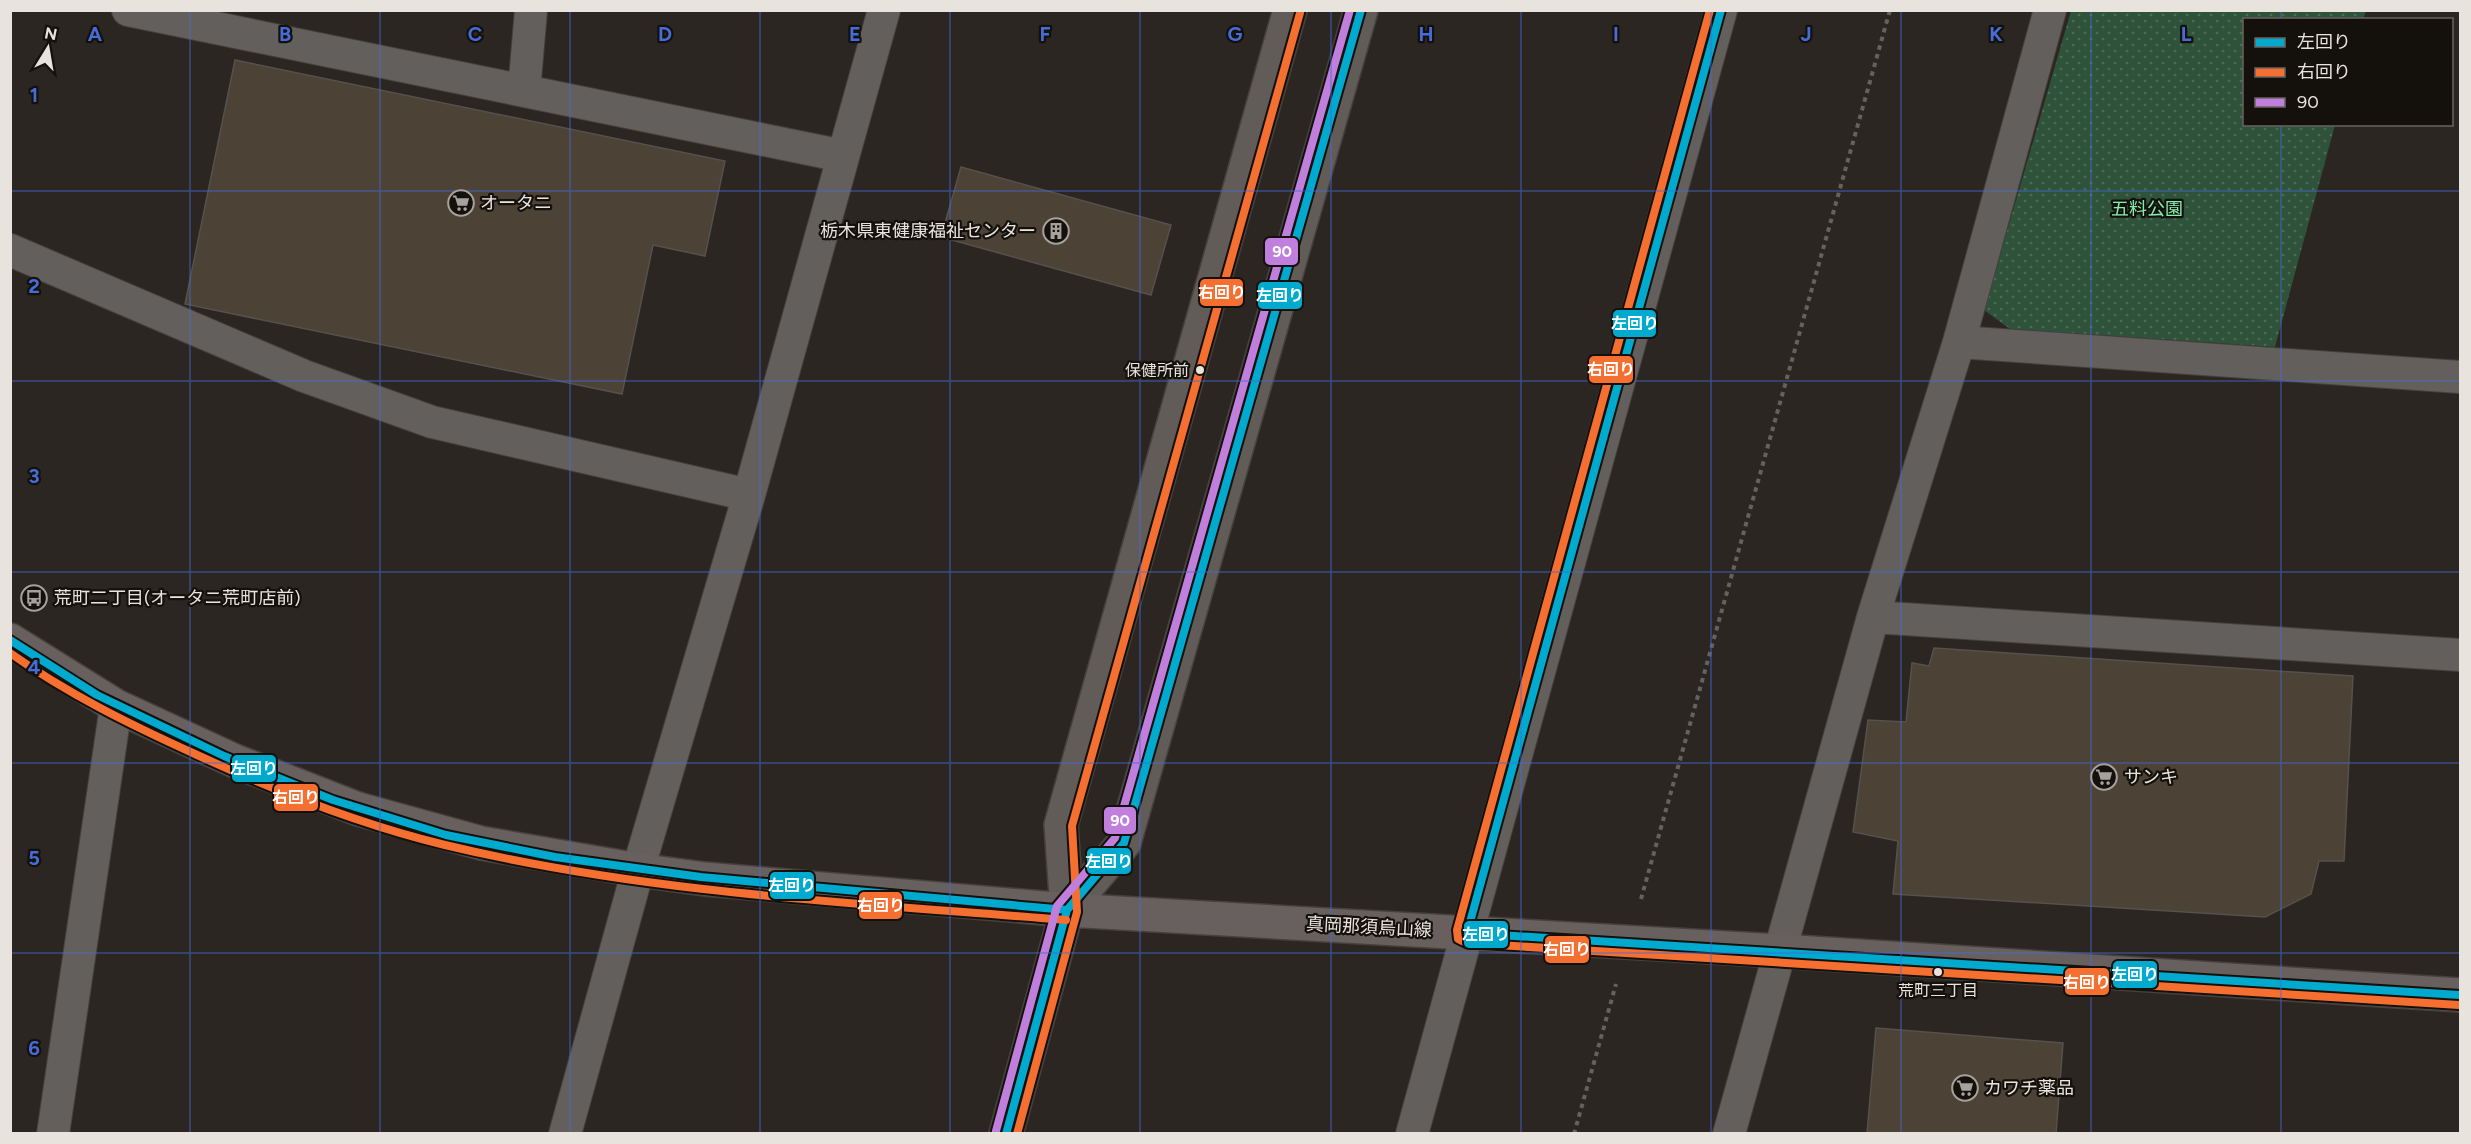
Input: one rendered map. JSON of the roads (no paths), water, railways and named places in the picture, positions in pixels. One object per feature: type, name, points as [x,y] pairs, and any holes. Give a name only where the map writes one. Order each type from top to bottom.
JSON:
[{"type":"main road","points":[[1006,1134],[1067,910],[1061,825],[1290,10]]},
{"type":"main road","points":[[1067,910],[1124,843],[1361,10]]},
{"type":"main road","name":"真岡那須烏山線","points":[[10,640],[116,706],[235,761],[358,809],[481,843],[638,870],[705,879],[1067,910],[1781,951],[2460,995]]},
{"type":"street","points":[[128,10],[843,156]]},
{"type":"street","points":[[524,91],[531,10]]},
{"type":"street","points":[[565,1134],[638,870],[749,495],[884,10]]},
{"type":"street","points":[[1412,1134],[1633,322],[1721,10]]},
{"type":"street","points":[[1729,1134],[1873,617],[1959,342],[2050,10]]},
{"type":"street","points":[[10,250],[304,376],[432,422],[749,495]]},
{"type":"street","points":[[1959,342],[2460,377]]},
{"type":"street","points":[[1873,617],[2460,655]]},
{"type":"street","points":[[53,1134],[116,706]]},
{"type":"place","name":"オータニ","points":[[461,203]]},
{"type":"place","name":"栃木県東健康福祉センター","points":[[1056,231]]},
{"type":"place","name":"保健所前","points":[[1200,370]]},
{"type":"place","name":"荒町二丁目(オータニ荒町店前)","points":[[34,598]]},
{"type":"place","name":"サンキ","points":[[2104,777]]},
{"type":"place","name":"荒町三丁目","points":[[1938,972]]},
{"type":"place","name":"カワチ薬品","points":[[1965,1088]]},
{"type":"park label","name":"五料公園","points":[[2147,209]]}]
